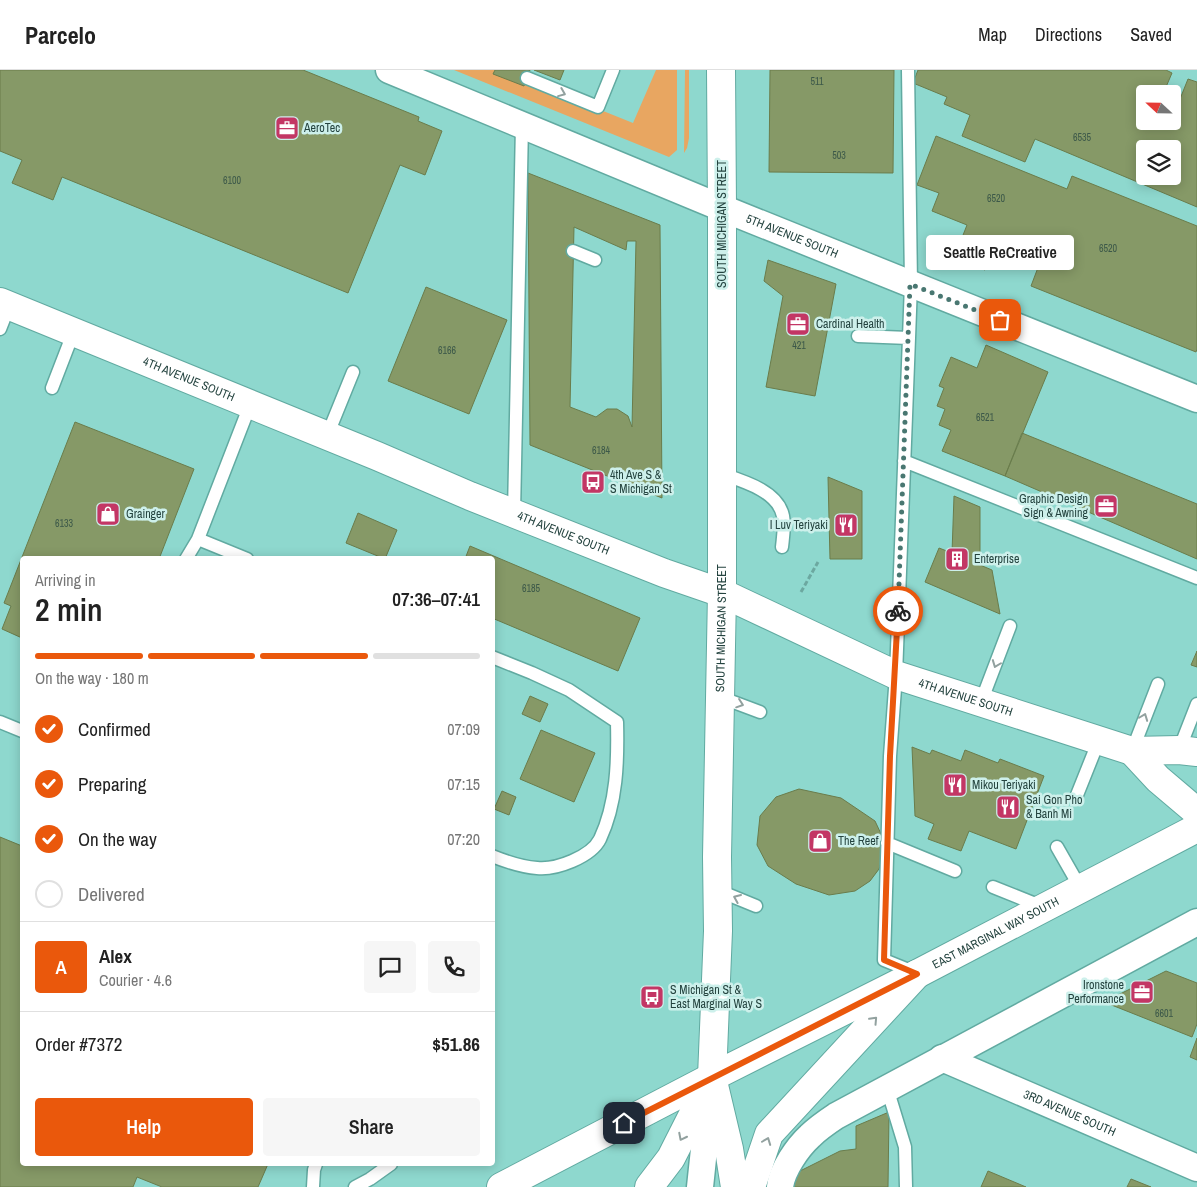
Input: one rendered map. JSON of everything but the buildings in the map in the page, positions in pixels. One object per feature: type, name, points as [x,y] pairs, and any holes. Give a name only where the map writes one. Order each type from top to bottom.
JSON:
[{"type":"main road","name":"SOUTH MICHIGAN STREET","points":[[712,1077],[718,931],[722,593],[721,70]]},
{"type":"main road","name":"4TH AVENUE SOUTH","points":[[3,312],[74,331],[514,513],[664,573],[722,593],[896,675],[1132,751],[1188,751]]},
{"type":"main road","name":"4TH AVENUE SOUTH","points":[[1132,751],[1163,784],[1197,812]]},
{"type":"main road","name":"EAST MARGINAL WAY SOUTH","points":[[501,1187],[1197,828]]},
{"type":"main road","points":[[751,1187],[768,1134],[917,974]]},
{"type":"main road","points":[[649,1187],[672,1158],[712,1077]]},
{"type":"main road","points":[[712,1077],[729,1150],[735,1187]]},
{"type":"street","name":"5TH AVENUE SOUTH","points":[[389,70],[722,208],[1197,399]]},
{"type":"street","points":[[780,1187],[781,1179],[795,1154],[810,1136],[836,1116],[1197,922]]},
{"type":"street","name":"3RD AVENUE SOUTH","points":[[942,1058],[1197,1168]]},
{"type":"street","name":"SOUTH MICHIGAN STREET","points":[[700,1187],[712,1077]]},
{"type":"lane","points":[[527,78],[598,107],[613,70]]},
{"type":"lane","points":[[908,70],[909,338],[896,675],[890,756],[884,960],[917,974]]},
{"type":"lane","points":[[514,513],[525,231],[522,125]]},
{"type":"lane","points":[[573,251],[595,260]]},
{"type":"lane","points":[[52,388],[74,331]]},
{"type":"lane","points":[[858,336],[909,338]]},
{"type":"lane","points":[[327,436],[353,372]]},
{"type":"lane","points":[[188,556],[198,539],[250,405]]},
{"type":"lane","points":[[904,461],[1197,578]]},
{"type":"lane","points":[[722,474],[757,486],[780,506],[783,518],[782,547]]},
{"type":"lane","points":[[198,539],[240,556]]},
{"type":"lane","points":[[981,702],[1010,626]]},
{"type":"lane","points":[[495,658],[532,672],[570,690],[618,722],[618,759],[610,810],[599,840],[582,857],[539,869],[513,864],[495,857]]},
{"type":"lane","points":[[1132,751],[1158,684]]},
{"type":"lane","points":[[720,698],[760,712]]},
{"type":"lane","points":[[1188,751],[1197,704]]},
{"type":"lane","points":[[0,722],[20,730]]},
{"type":"lane","points":[[1077,795],[1099,740]]},
{"type":"lane","points":[[887,843],[954,871]]},
{"type":"lane","points":[[1057,847],[1081,889]]},
{"type":"lane","points":[[993,887],[1045,908]]},
{"type":"lane","points":[[717,890],[756,906]]},
{"type":"lane","points":[[887,1088],[905,1147],[906,1187]]},
{"type":"lane","points":[[313,1187],[315,1166]]},
{"type":"lane","points":[[355,1187],[388,1166]]},
{"type":"path","points":[[801,592],[818,562]]},
{"type":"shaded area","points":[[454,70],[501,70],[633,123],[656,70],[677,70],[677,150],[669,157]]},
{"type":"shaded area","points":[[685,70],[689,70],[689,138],[684,153]]},
{"type":"way so far","points":[[898,611],[910,284],[1000,320]]},
{"type":"place","name":"AeroTec","points":[[287,128]]},
{"type":"place","name":"Seattle ReCreative","points":[[1000,320]]},
{"type":"place","name":"Cardinal Health","points":[[798,324]]},
{"type":"place","name":"4th Ave S & S Michigan St","points":[[593,482]]},
{"type":"place","name":"Graphic Design Sign & Awning","points":[[1106,506]]},
{"type":"place","name":"Grainger","points":[[108,514]]},
{"type":"place","name":"I Luv Teriyaki","points":[[846,525]]},
{"type":"place","name":"Enterprise","points":[[957,559]]},
{"type":"place","name":"Mikou Teriyaki","points":[[955,785]]},
{"type":"place","name":"Sai Gon Pho & Banh Mi","points":[[1008,807]]},
{"type":"place","name":"The Reef","points":[[820,841]]},
{"type":"place","name":"Ironstone Performance","points":[[1142,992]]},
{"type":"place","name":"S Michigan St & East Marginal Way S","points":[[652,997]]},
{"type":"route","points":[[624,1123],[917,974],[884,960],[890,756],[896,675],[898,611]]}]
